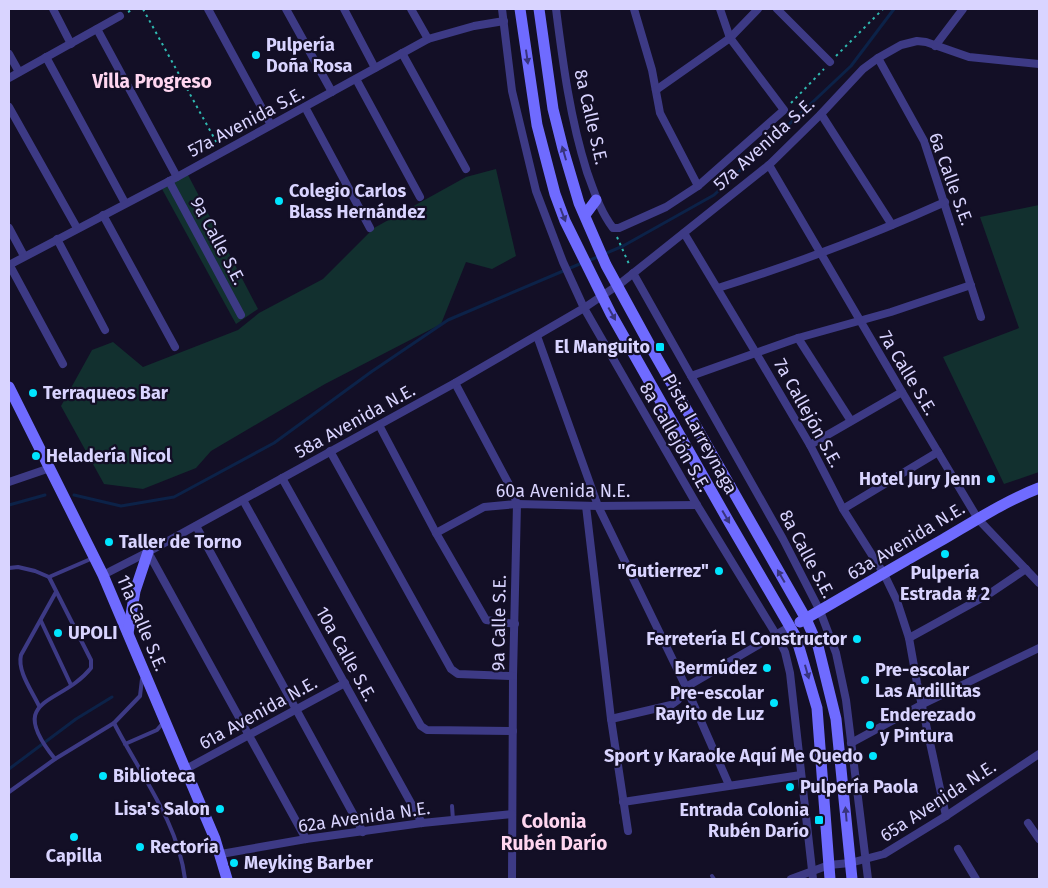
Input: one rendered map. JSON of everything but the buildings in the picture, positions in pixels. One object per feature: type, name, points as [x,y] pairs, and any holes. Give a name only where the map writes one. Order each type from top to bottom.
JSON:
[{"type":"main road","name":"Pista Larreynaga","points":[[520,9],[540,133],[555,194],[565,221],[602,296],[729,522],[792,626],[800,646],[817,708],[830,879]]},
{"type":"main road","name":"Pista Larreynaga","points":[[539,9],[553,109],[563,150],[579,203],[606,265],[616,286],[806,618],[818,646],[836,719],[852,879]]},
{"type":"main road","points":[[585,215],[596,200]]},
{"type":"main road","name":"11a Calle S.E.","points":[[9,387],[103,575],[140,664],[147,697],[160,725],[169,733],[186,769],[221,854],[227,879]]},
{"type":"main road","name":"63a Avenida N.E.","points":[[792,626],[978,518],[1023,494],[1039,488]]},
{"type":"main road","points":[[128,633],[135,591],[148,552]]},
{"type":"street","points":[[53,9],[71,44]]},
{"type":"street","points":[[208,9],[271,126]]},
{"type":"street","points":[[286,9],[332,92]]},
{"type":"street","points":[[344,9],[375,68]]},
{"type":"street","points":[[411,9],[428,39]]},
{"type":"street","name":"8a Callejón S.E.","points":[[502,9],[512,91],[536,191],[563,262],[584,308],[696,505],[785,652],[790,673],[813,875]]},
{"type":"street","name":"8a Calle S.E.","points":[[556,9],[568,96],[581,151],[596,200],[613,228],[619,228],[666,207],[698,186]]},
{"type":"street","points":[[634,9],[652,70],[660,113],[698,186],[784,110],[730,38],[720,9]]},
{"type":"street","points":[[656,90],[730,38],[758,9]]},
{"type":"street","points":[[777,9],[830,62]]},
{"type":"street","points":[[935,46],[963,9]]},
{"type":"street","points":[[9,78],[120,16]]},
{"type":"street","name":"57a Avenida S.E.","points":[[9,264],[169,181],[428,39],[474,26],[504,22]]},
{"type":"street","points":[[97,29],[176,177]]},
{"type":"street","name":"57a Avenida S.E.","points":[[616,286],[634,274],[769,165],[863,69],[901,45],[917,41],[969,57],[1039,64]]},
{"type":"street","points":[[402,53],[466,169]]},
{"type":"street","points":[[9,54],[19,72]]},
{"type":"street","points":[[46,57],[125,203]]},
{"type":"street","name":"6a Calle S.E.","points":[[878,58],[924,141],[981,317]]},
{"type":"street","points":[[356,79],[420,197]]},
{"type":"street","points":[[9,107],[77,228]]},
{"type":"street","points":[[305,107],[370,228]]},
{"type":"street","points":[[821,114],[892,225]]},
{"type":"street","name":"7a Calle S.E.","points":[[769,165],[978,518],[1039,582]]},
{"type":"street","name":"9a Calle S.E.","points":[[169,181],[241,315]]},
{"type":"street","points":[[718,288],[821,253],[945,202]]},
{"type":"street","points":[[104,215],[175,346]]},
{"type":"street","points":[[9,228],[24,256]]},
{"type":"street","name":"7a Callejón S.E.","points":[[684,233],[756,352],[810,445],[843,509],[884,574],[898,601],[909,638],[946,816]]},
{"type":"street","points":[[57,239],[105,330]]},
{"type":"street","points":[[9,264],[63,364]]},
{"type":"street","name":"8a Calle S.E.","points":[[634,274],[783,539],[820,610],[836,653],[846,700],[868,879]]},
{"type":"street","points":[[690,376],[798,338],[891,312],[971,285]]},
{"type":"street","name":"58a Avenida N.E.","points":[[103,575],[196,526],[455,383],[584,308],[616,286]]},
{"type":"street","points":[[537,336],[598,506],[686,687],[729,785]]},
{"type":"street","points":[[798,338],[851,422]]},
{"type":"street","name":"9a Calle S.E.","points":[[455,383],[512,490],[517,504],[513,676],[512,879]]},
{"type":"street","points":[[810,445],[902,392]]},
{"type":"street","points":[[379,425],[436,533],[486,620],[515,624]]},
{"type":"street","points":[[330,451],[451,669],[458,674],[513,676]]},
{"type":"street","points":[[843,509],[938,452]]},
{"type":"street","points":[[9,482],[50,468]]},
{"type":"street","points":[[282,478],[420,724],[427,730],[513,731]]},
{"type":"street","name":"10a Calle S.E.","points":[[243,500],[422,823]]},
{"type":"street","name":"60a Avenida N.E.","points":[[436,533],[484,507],[517,504],[586,506],[696,505]]},
{"type":"street","points":[[586,506],[611,719],[628,831]]},
{"type":"street","points":[[196,526],[363,832]]},
{"type":"street","points":[[148,552],[306,840]]},
{"type":"street","points":[[909,638],[990,594],[1026,568]]},
{"type":"street","points":[[611,719],[671,705],[678,700],[686,687],[792,626]]},
{"type":"street","points":[[850,743],[923,704],[1039,648]]},
{"type":"street","name":"61a Avenida N.E.","points":[[186,769],[345,683]]},
{"type":"street","name":"65a Avenida N.E.","points":[[791,879],[813,875],[829,865],[865,860],[884,854],[946,816],[1039,754]]},
{"type":"street","points":[[623,802],[801,775]]},
{"type":"street","name":"62a Avenida N.E.","points":[[221,854],[422,823],[512,814]]},
{"type":"street","points":[[1028,823],[1039,839]]},
{"type":"street","points":[[958,849],[976,879]]},
{"type":"lane","points":[[9,568],[18,567],[49,578],[94,558]]},
{"type":"lane","points":[[49,578],[91,660],[92,668],[71,685],[38,706],[33,720],[47,750],[55,759]]},
{"type":"lane","points":[[38,706],[19,661],[56,592]]},
{"type":"lane","points":[[41,621],[71,685]]},
{"type":"lane","points":[[9,792],[55,759],[114,723],[147,697]]},
{"type":"lane","points":[[114,723],[172,827],[182,860],[185,879]]},
{"type":"lane","points":[[125,744],[160,725]]},
{"type":"lane","points":[[452,806],[453,820]]},
{"type":"path","points":[[144,9],[222,152]]},
{"type":"path","points":[[618,238],[626,256]]},
{"type":"green space","points":[[496,169],[516,256],[492,269],[466,262],[441,324],[325,384],[211,451],[196,468],[143,489],[104,484],[61,406],[92,350],[113,342],[143,367],[238,330],[259,313],[323,279],[374,228],[466,177]]},
{"type":"green space","points":[[188,175],[258,309],[236,324],[162,189]]},
{"type":"green space","points":[[1039,205],[1039,472],[1004,484],[943,357],[1019,328],[980,217]]},
{"type":"waterway","points":[[588,261],[623,246],[714,195],[851,66],[894,9]]},
{"type":"waterway","points":[[74,495],[121,506],[174,497],[274,443],[371,372],[448,320],[582,263]]},
{"type":"waterway","points":[[9,505],[45,495]]},
{"type":"waterway","points":[[9,769],[76,719],[112,697]]},
{"type":"place","name":"Pulpería Doña Rosa","points":[[256,55]]},
{"type":"place","name":"Colegio Carlos Blass Hernández","points":[[279,201]]},
{"type":"place","name":"El Manguito","points":[[660,347]]},
{"type":"place","name":"Terraqueos Bar","points":[[33,393]]},
{"type":"place","name":"Heladería Nicol","points":[[36,456]]},
{"type":"place","name":"Hotel Jury Jenn","points":[[991,479]]},
{"type":"place","name":"Taller de Torno","points":[[109,542]]},
{"type":"place","name":"Pulpería Estrada # 2","points":[[945,554]]},
{"type":"place","name":"\"Gutierrez\"","points":[[719,571]]},
{"type":"place","name":"UPOLI","points":[[58,633]]},
{"type":"place","name":"Ferretería El Constructor","points":[[857,639]]},
{"type":"place","name":"Bermúdez","points":[[767,668]]},
{"type":"place","name":"Pre-escolar Las Ardillitas","points":[[865,680]]},
{"type":"place","name":"Pre-escolar Rayito de Luz","points":[[774,703]]},
{"type":"place","name":"Enderezado y Pintura","points":[[870,725]]},
{"type":"place","name":"Sport y Karaoke Aquí Me Quedo","points":[[873,756]]},
{"type":"place","name":"Biblioteca","points":[[103,776]]},
{"type":"place","name":"Pulpería Paola","points":[[790,787]]},
{"type":"place","name":"Lisa's Salon","points":[[220,809]]},
{"type":"place","name":"Entrada Colonia Rubén Darío","points":[[819,820]]},
{"type":"place","name":"Capilla","points":[[74,837]]},
{"type":"place","name":"Rectoría","points":[[140,847]]},
{"type":"place","name":"Meyking Barber","points":[[234,863]]},
{"type":"district","name":"Villa Progreso","points":[[152,81]]},
{"type":"district","name":"Colonia Rubén Darío","points":[[554,832]]}]
